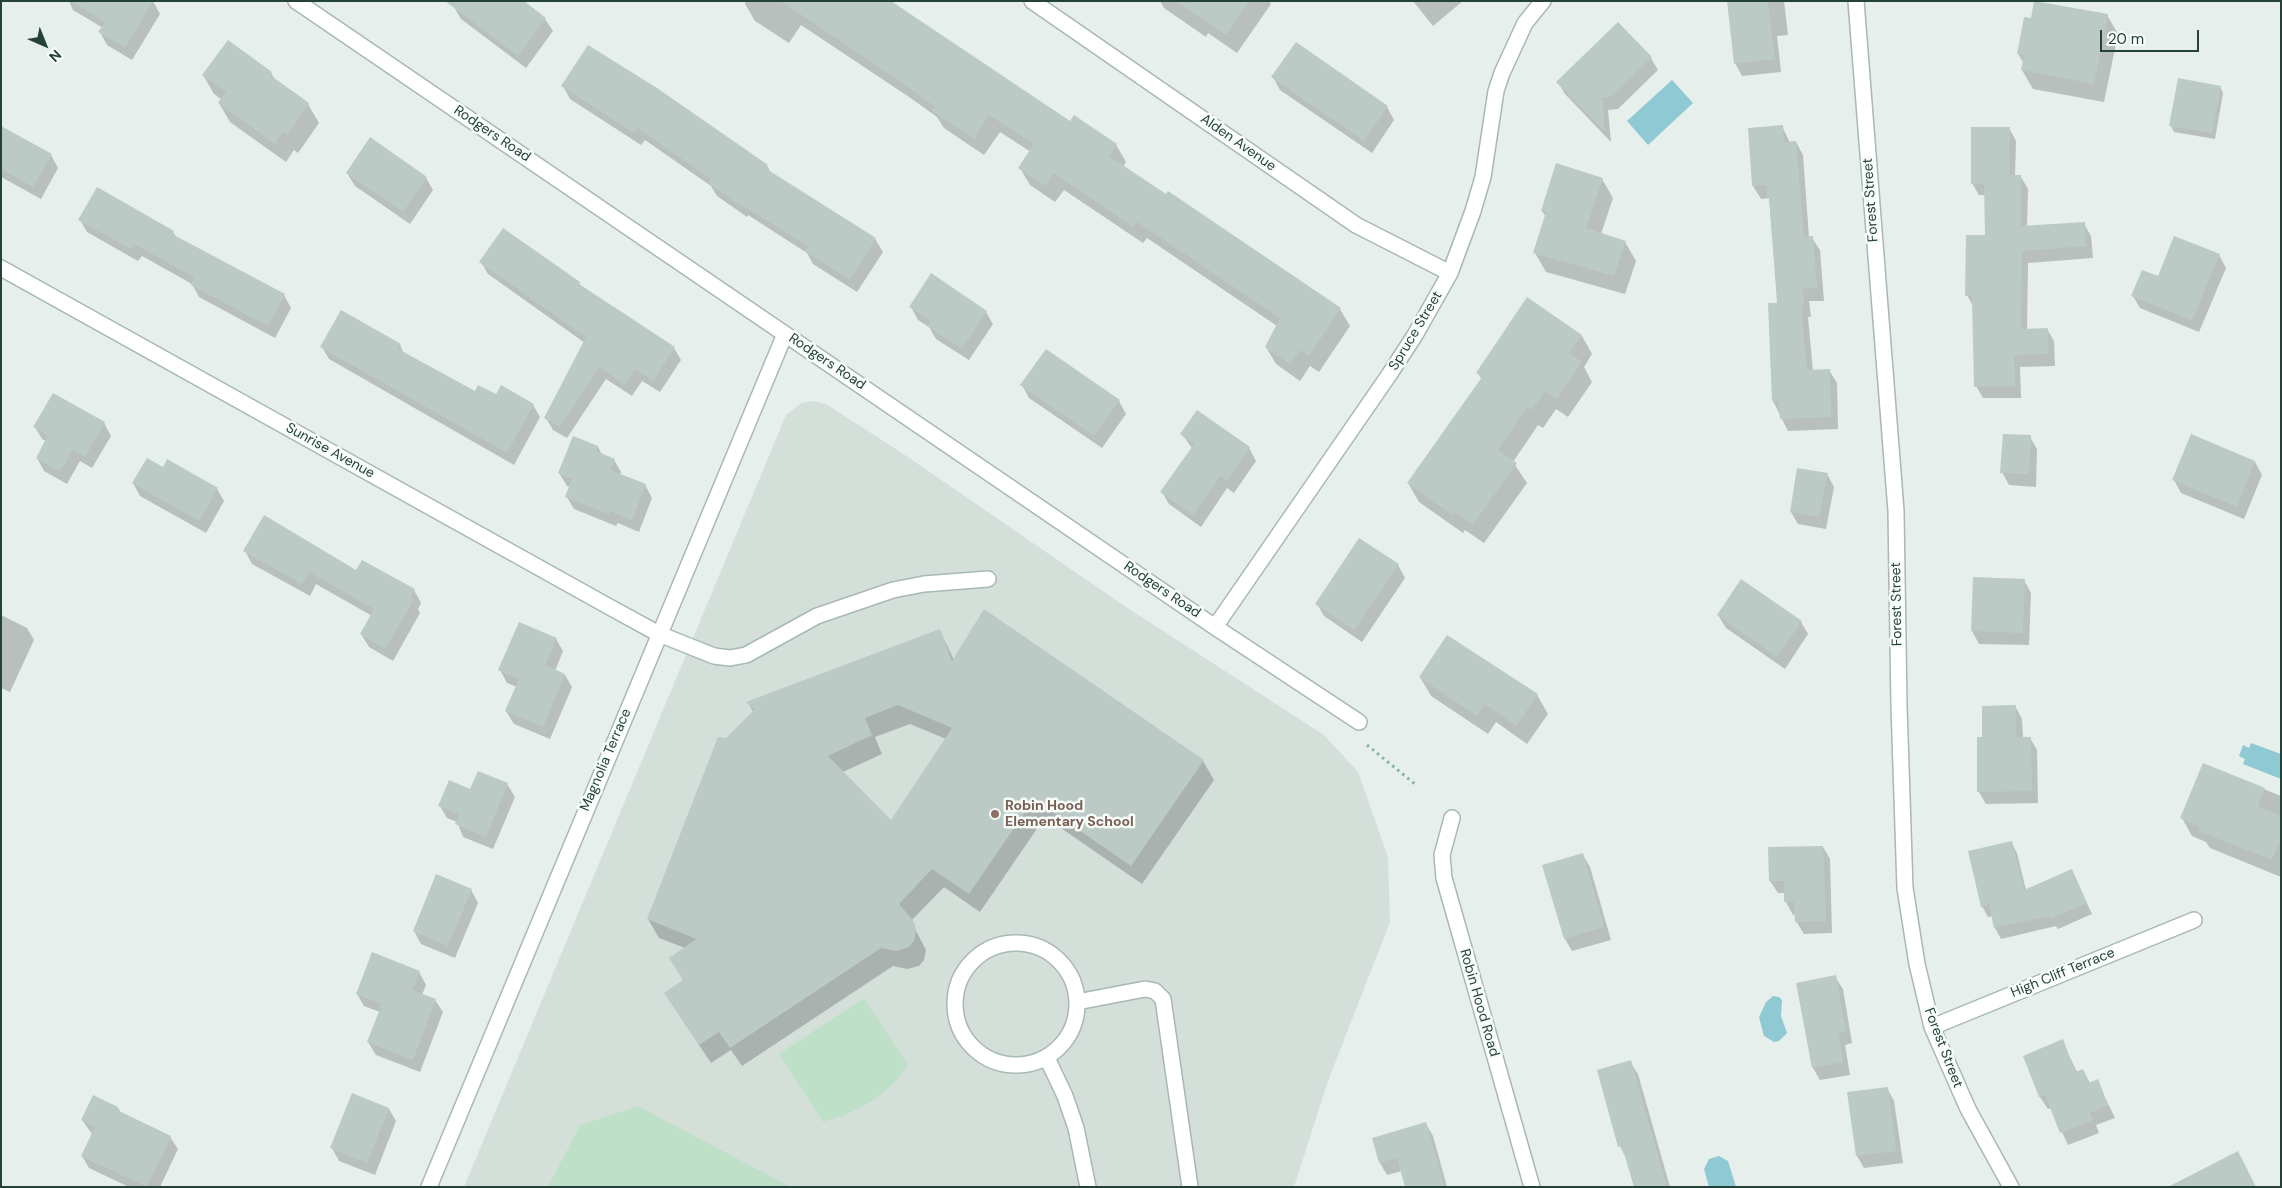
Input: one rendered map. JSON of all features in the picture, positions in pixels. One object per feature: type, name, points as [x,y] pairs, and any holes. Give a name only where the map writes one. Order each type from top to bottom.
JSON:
[{"type":"street","name":"Rodgers Road","points":[[296,1],[1215,627],[1359,722]]},
{"type":"street","name":"Alden Avenue","points":[[1032,1],[1356,225],[1450,273]]},
{"type":"street","name":"Spruce Street","points":[[1215,627],[1420,328],[1450,273],[1474,211],[1483,177],[1496,91],[1502,72],[1525,23],[1543,1]]},
{"type":"street","name":"Forest Street","points":[[1856,1],[1896,511],[1899,706],[1905,888],[1917,964],[1932,1027],[1968,1110],[2011,1187]]},
{"type":"street","name":"Sunrise Avenue","points":[[1,268],[658,634],[714,656],[738,658],[749,654],[802,622],[862,599],[924,584],[988,579]]},
{"type":"street","name":"Magnolia Terrace","points":[[429,1187],[658,634],[785,334]]},
{"type":"street","name":"Robin Hood Road","points":[[1452,818],[1443,849],[1444,878],[1532,1187]]},
{"type":"street","name":"High Cliff Terrace","points":[[1932,1027],[2194,920]]},
{"type":"street","points":[[1008,943],[1032,945],[1044,949],[1063,964],[1075,985],[1078,1002],[1076,1020],[1072,1032],[1057,1050],[1047,1058],[1024,1066],[1000,1064],[989,1060],[970,1045],[963,1035],[955,1013],[957,989],[967,967],[985,951],[1008,943]]},
{"type":"street","points":[[1078,1002],[1148,989],[1155,991],[1162,999],[1190,1187]]},
{"type":"street","points":[[1047,1058],[1065,1096],[1076,1128],[1088,1187]]},
{"type":"path","points":[[1359,722],[1364,743],[1415,784]]},
{"type":"shaded area","name":"Robin Hood Elementary School","points":[[813,401],[826,404],[902,453],[1123,605],[1324,735],[1358,772],[1388,857],[1390,922],[1328,1081],[1294,1187],[464,1187],[786,415],[801,403]]},
{"type":"green space","points":[[864,998],[908,1065],[894,1083],[876,1099],[846,1115],[823,1122],[779,1054]]},
{"type":"green space","points":[[638,1106],[791,1187],[548,1187],[580,1125]]},
{"type":"water","points":[[1672,80],[1693,103],[1648,145],[1627,121]]},
{"type":"water","points":[[2251,743],[2281,754],[2281,779],[2243,764],[2245,759],[2239,756],[2243,745],[2249,748]]},
{"type":"water","points":[[1773,996],[1779,997],[1782,1000],[1781,1016],[1787,1033],[1779,1041],[1774,1042],[1764,1036],[1759,1017],[1766,1002]]},
{"type":"water","points":[[1719,1156],[1728,1161],[1736,1187],[1709,1187],[1704,1169],[1709,1159]]},
{"type":"building","points":[[71,1],[153,1],[125,48],[98,32],[105,22]]},
{"type":"building","points":[[445,1],[524,1],[546,18],[518,56]]},
{"type":"building","points":[[781,1],[891,1],[1070,121],[1074,115],[1117,144],[1109,156],[1166,194],[1168,191],[1341,308],[1309,356],[1300,350],[1290,364],[1265,347],[1280,318],[1137,222],[1133,227],[1054,173],[1045,186],[1018,168],[1034,144],[989,115],[974,139],[932,111],[935,107],[901,82]]},
{"type":"building","points":[[1176,1],[1249,1],[1226,35]]},
{"type":"building","points":[[1727,1],[1768,1],[1775,59],[1734,64]]},
{"type":"building","points":[[2034,1],[2108,14],[2094,84],[2021,70],[2024,55],[2017,54],[2024,17],[2031,18]]},
{"type":"building","points":[[1618,22],[1652,57],[1610,97],[1602,98],[1605,132],[1556,82]]},
{"type":"building","points":[[228,40],[272,72],[270,75],[309,103],[287,135],[283,132],[275,144],[218,103],[226,92],[202,75]]},
{"type":"building","points":[[1296,42],[1388,106],[1364,141],[1271,77]]},
{"type":"building","points":[[588,45],[657,88],[768,165],[765,168],[876,238],[850,280],[805,251],[808,246],[739,205],[708,183],[711,179],[637,128],[634,133],[561,86]]},
{"type":"building","points":[[2178,78],[2221,86],[2212,133],[2169,126]]},
{"type":"building","points":[[1783,125],[1784,142],[1796,141],[1804,237],[1813,236],[1817,288],[1803,289],[1804,305],[1801,305],[1807,370],[1830,369],[1831,417],[1780,419],[1779,401],[1772,401],[1768,303],[1777,303],[1769,197],[1767,197],[1766,185],[1752,186],[1748,128]]},
{"type":"building","points":[[1,126],[52,154],[33,187],[1,169]]},
{"type":"building","points":[[1971,127],[2010,127],[2009,175],[2021,175],[2021,226],[2085,222],[2086,246],[2022,251],[2021,329],[2048,328],[2048,354],[2014,355],[2015,386],[1974,387],[1972,296],[1965,296],[1966,235],[1985,235],[1984,184],[1971,184]]},
{"type":"building","points":[[370,137],[427,177],[403,212],[346,173]]},
{"type":"building","points":[[1556,163],[1603,178],[1586,228],[1626,241],[1614,276],[1533,253],[1546,212],[1541,211]]},
{"type":"building","points":[[97,187],[174,231],[172,234],[285,294],[268,326],[191,285],[194,277],[134,244],[131,249],[78,220]]},
{"type":"building","points":[[503,228],[580,282],[579,284],[675,347],[653,381],[635,369],[625,385],[599,367],[560,427],[544,418],[586,337],[479,262]]},
{"type":"building","points":[[2174,236],[2220,254],[2192,320],[2131,296],[2142,270],[2158,276]]},
{"type":"building","points":[[931,273],[987,311],[962,349],[927,326],[931,321],[909,307]]},
{"type":"building","points":[[1527,297],[1582,335],[1569,353],[1582,362],[1557,399],[1545,391],[1532,410],[1527,407],[1498,450],[1517,463],[1473,525],[1454,512],[1452,515],[1407,483],[1482,377],[1476,373]]},
{"type":"building","points":[[341,310],[401,344],[398,349],[475,391],[478,385],[496,394],[501,385],[534,404],[507,453],[320,347]]},
{"type":"building","points":[[1046,349],[1120,400],[1094,436],[1020,385]]},
{"type":"building","points":[[53,393],[105,422],[85,457],[73,450],[60,472],[36,458],[48,435],[33,427]]},
{"type":"building","points":[[1197,410],[1250,447],[1227,481],[1220,476],[1193,515],[1160,492],[1194,444],[1180,434]]},
{"type":"building","points":[[2003,434],[2031,435],[2029,474],[2000,473]]},
{"type":"building","points":[[2191,434],[2255,461],[2237,507],[2172,480]]},
{"type":"building","points":[[573,436],[598,446],[596,451],[615,459],[610,470],[646,484],[632,520],[611,511],[609,514],[565,497],[572,479],[558,473]]},
{"type":"building","points":[[147,458],[163,467],[167,459],[218,488],[199,521],[132,483]]},
{"type":"building","points":[[1797,468],[1828,473],[1819,517],[1790,512]]},
{"type":"building","points":[[264,515],[356,570],[362,560],[415,589],[410,598],[414,599],[385,649],[360,634],[374,609],[309,572],[302,584],[243,551]]},
{"type":"building","points":[[1359,538],[1399,564],[1354,630],[1315,604]]},
{"type":"building","points":[[1973,577],[2025,579],[2023,633],[1971,631]]},
{"type":"building","points":[[1741,579],[1802,621],[1777,657],[1717,615]]},
{"type":"building","points":[[984,609],[1204,760],[1131,866],[1034,799],[969,894],[932,869],[899,904],[914,922],[916,930],[914,941],[909,947],[896,951],[881,948],[730,1048],[719,1032],[699,1045],[664,993],[683,980],[669,958],[696,939],[647,919],[718,737],[726,738],[754,710],[746,702],[940,629],[952,661]],"holes":[[[898,705],[952,728],[891,820],[828,756],[872,735],[865,718]]]},
{"type":"building","points":[[519,622],[557,638],[545,665],[565,674],[543,727],[505,711],[519,679],[498,670]]},
{"type":"building","points":[[1447,635],[1538,694],[1516,726],[1485,704],[1477,716],[1419,677]]},
{"type":"building","points":[[2016,705],[2016,737],[2031,737],[2032,791],[1977,792],[1977,737],[1982,737],[1982,706]]},
{"type":"building","points":[[2203,763],[2265,788],[2258,807],[2281,816],[2281,838],[2272,860],[2198,831],[2200,827],[2180,818]]},
{"type":"building","points":[[478,771],[508,783],[486,837],[455,824],[459,814],[438,806],[449,780],[470,789]]},
{"type":"building","points":[[2012,841],[2024,890],[2072,869],[2087,903],[2050,919],[2049,916],[1994,928],[1989,905],[1981,907],[1968,851]]},
{"type":"building","points":[[1823,846],[1826,921],[1795,922],[1794,902],[1784,902],[1784,881],[1769,881],[1768,847]]},
{"type":"building","points":[[1583,853],[1604,927],[1564,939],[1542,865]]},
{"type":"building","points":[[436,874],[472,889],[448,946],[413,931]]},
{"type":"building","points":[[372,952],[420,971],[412,990],[436,999],[413,1060],[367,1042],[382,1004],[356,994]]},
{"type":"building","points":[[1836,975],[1846,1031],[1839,1033],[1843,1062],[1812,1068],[1796,983]]},
{"type":"building","points":[[2063,1039],[2075,1072],[2083,1069],[2089,1083],[2098,1079],[2108,1105],[2090,1113],[2093,1120],[2060,1133],[2045,1095],[2039,1097],[2023,1056]]},
{"type":"building","points":[[1631,1060],[1667,1187],[1634,1187],[1622,1146],[1618,1147],[1597,1070]]},
{"type":"building","points":[[1888,1087],[1896,1151],[1856,1156],[1847,1092]]},
{"type":"building","points":[[352,1093],[389,1108],[367,1163],[330,1148]]},
{"type":"building","points":[[93,1095],[118,1107],[117,1110],[171,1136],[147,1187],[81,1156],[95,1127],[81,1120]]},
{"type":"building","points":[[1426,1122],[1445,1187],[1405,1187],[1397,1158],[1379,1163],[1372,1138]]},
{"type":"building","points":[[2238,1151],[2256,1187],[2168,1187]]},
{"type":"place","name":"Robin Hood Elementary School","points":[[995,814]]}]
